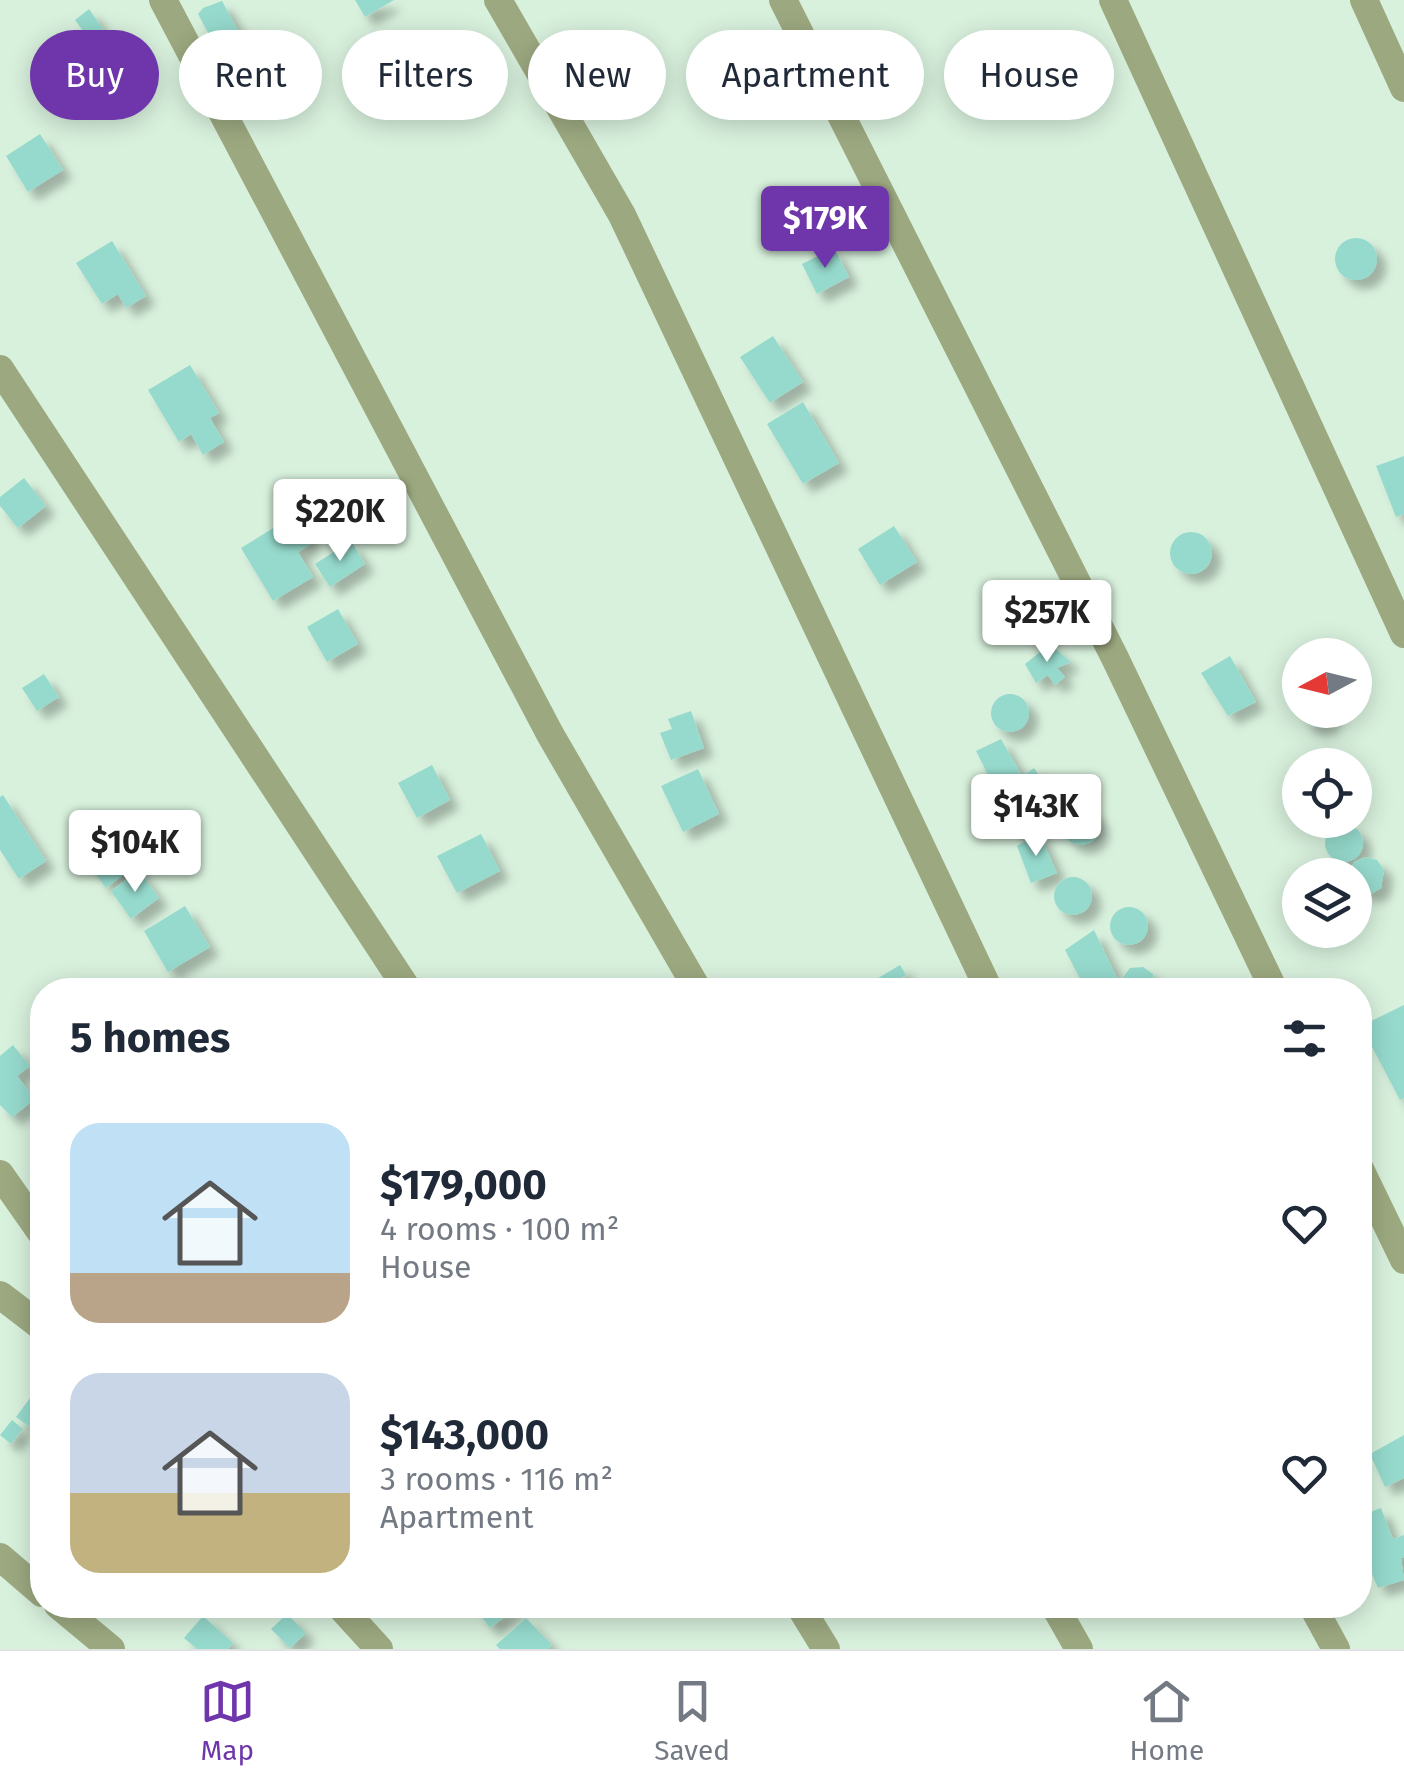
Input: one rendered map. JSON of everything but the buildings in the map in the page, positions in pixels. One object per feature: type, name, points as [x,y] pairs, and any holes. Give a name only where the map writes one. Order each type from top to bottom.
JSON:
[{"type":"street","points":[[163,0],[550,734],[691,978]]},
{"type":"street","points":[[498,0],[622,215],[984,978]]},
{"type":"street","points":[[783,0],[1106,640],[1268,978]]},
{"type":"street","points":[[1112,0],[1404,634]]},
{"type":"street","points":[[1364,0],[1404,88]]},
{"type":"street","points":[[0,369],[400,978]]},
{"type":"street","points":[[0,1174],[30,1217]]},
{"type":"street","points":[[1372,1193],[1404,1260]]},
{"type":"street","points":[[0,1296],[30,1318]]},
{"type":"street","points":[[0,1558],[30,1582]]},
{"type":"street","points":[[74,1618],[111,1649]]},
{"type":"street","points":[[351,1618],[379,1649]]},
{"type":"street","points":[[806,1618],[826,1649]]},
{"type":"street","points":[[1061,1618],[1079,1649]]},
{"type":"street","points":[[1319,1618],[1336,1649]]}]
